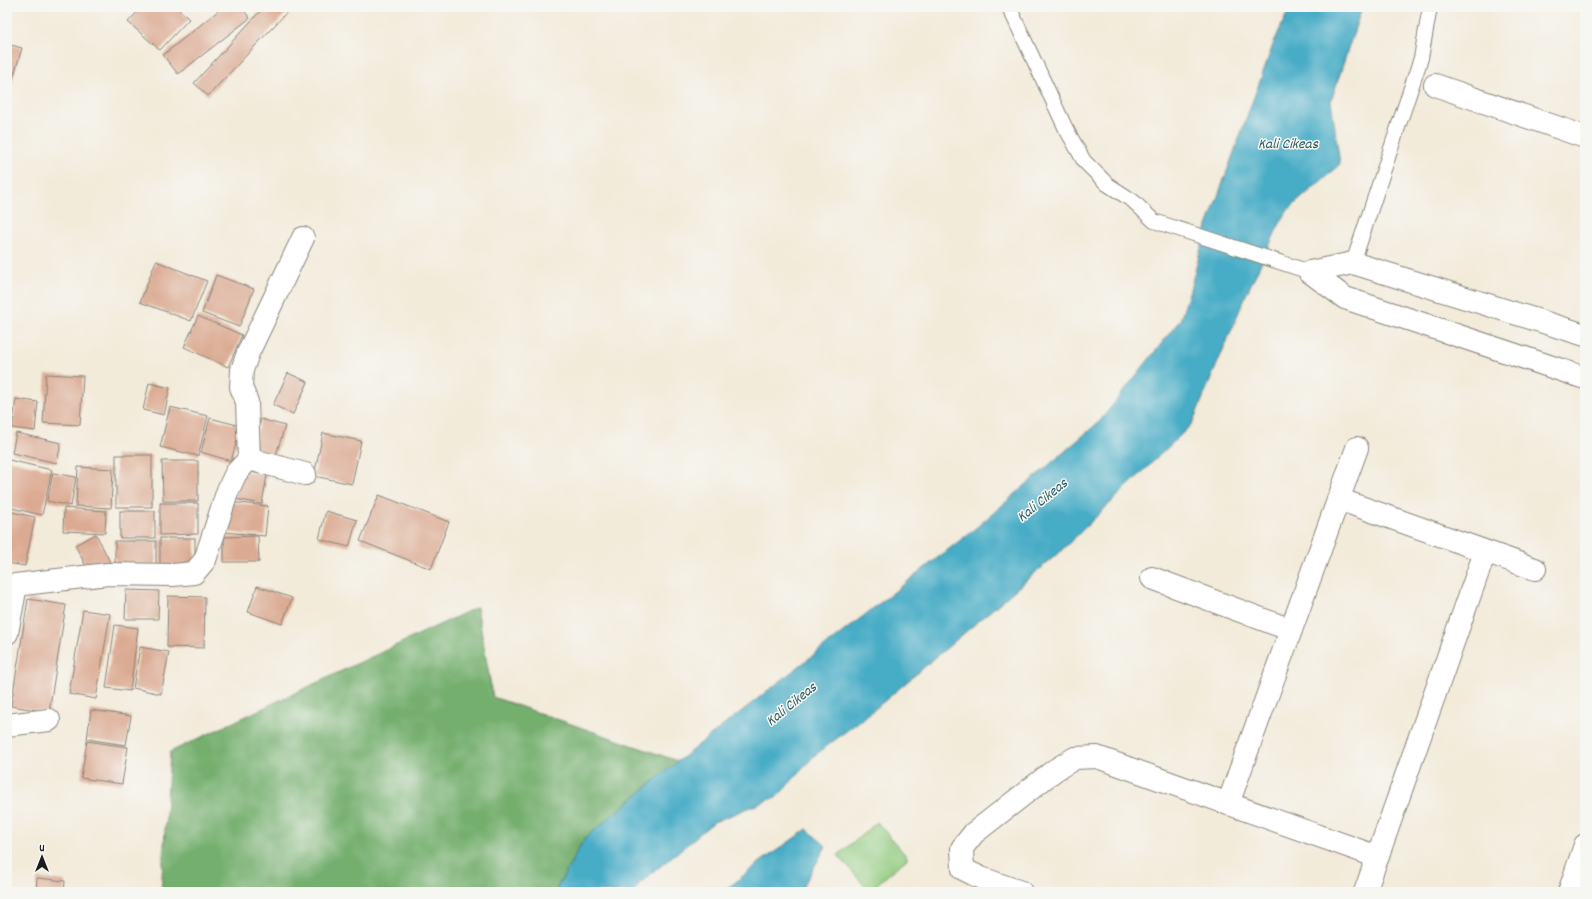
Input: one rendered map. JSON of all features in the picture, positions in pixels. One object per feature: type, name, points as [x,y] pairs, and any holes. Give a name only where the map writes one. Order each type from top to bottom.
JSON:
[{"type":"street","points":[[1435,86],[1585,137]]},
{"type":"street","points":[[7,633],[12,586],[108,574],[173,575],[194,573],[206,560],[228,490],[236,472],[249,459],[247,402],[241,387],[242,370],[248,353],[303,238]]},
{"type":"street","points":[[1303,270],[1352,263],[1585,335]]},
{"type":"street","points":[[1303,270],[1345,298],[1585,378]]},
{"type":"street","points":[[1228,804],[1357,448]]},
{"type":"street","points":[[249,459],[304,474]]},
{"type":"street","points":[[1338,499],[1535,570]]},
{"type":"street","points":[[1365,892],[1485,552]]},
{"type":"street","points":[[1152,578],[1291,630]]},
{"type":"street","points":[[7,725],[49,720]]},
{"type":"street","points":[[1021,892],[981,878],[963,869],[962,848],[974,833],[1055,770],[1075,758],[1097,757],[1378,857]]},
{"type":"street","points":[[1569,892],[1585,845]]},
{"type":"lane","points":[[1009,7],[1065,127],[1084,161],[1107,184],[1133,201],[1154,221],[1303,270]]},
{"type":"lane","points":[[1352,263],[1422,58],[1430,7]]},
{"type":"green space","points":[[477,607],[493,697],[678,761],[584,839],[555,892],[161,892],[170,752]]},
{"type":"green space","points":[[877,822],[908,858],[869,891],[838,855]]},
{"type":"water","name":"Kali Cikeas","points":[[1290,7],[1362,7],[1331,101],[1340,164],[1288,210],[1278,227],[1246,295],[1192,424],[1062,550],[875,709],[814,756],[778,796],[714,822],[639,884],[634,892],[555,892],[584,839],[678,761],[977,527],[1100,421],[1180,320],[1207,226],[1274,42]]},
{"type":"water","points":[[807,829],[826,846],[800,892],[723,892],[759,863]]},
{"type":"building","points":[[142,7],[176,7],[189,19],[160,50],[128,22]]},
{"type":"building","points":[[223,7],[241,7],[250,18],[178,74],[163,55]]},
{"type":"building","points":[[264,7],[286,7],[289,10],[208,96],[194,83]]},
{"type":"building","points":[[7,44],[22,48],[7,99]]},
{"type":"building","points":[[156,261],[207,281],[191,321],[140,302]]},
{"type":"building","points":[[216,275],[254,289],[239,327],[202,313]]},
{"type":"building","points":[[198,316],[242,335],[228,367],[184,347]]},
{"type":"building","points":[[288,373],[308,382],[293,414],[273,405]]},
{"type":"building","points":[[46,374],[83,376],[80,425],[43,423]]},
{"type":"building","points":[[149,383],[170,388],[164,415],[143,410]]},
{"type":"building","points":[[16,399],[38,402],[35,431],[12,428]]},
{"type":"building","points":[[170,407],[208,416],[198,456],[160,447]]},
{"type":"building","points":[[210,418],[241,426],[231,461],[201,452]]},
{"type":"building","points":[[261,419],[285,426],[274,461],[251,454]]},
{"type":"building","points":[[16,433],[61,443],[57,463],[12,453]]},
{"type":"building","points":[[323,433],[361,441],[352,484],[314,476]]},
{"type":"building","points":[[116,455],[152,455],[152,507],[116,507]]},
{"type":"building","points":[[9,460],[52,470],[42,515],[7,507],[7,469]]},
{"type":"building","points":[[162,461],[198,461],[198,501],[163,501]]},
{"type":"building","points":[[78,467],[113,469],[111,508],[76,506]]},
{"type":"building","points":[[240,470],[267,475],[262,504],[235,499]]},
{"type":"building","points":[[53,473],[76,477],[71,506],[47,501]]},
{"type":"building","points":[[379,495],[449,522],[431,569],[360,541]]},
{"type":"building","points":[[228,502],[268,506],[265,536],[224,532]]},
{"type":"building","points":[[160,503],[198,503],[198,534],[160,535]]},
{"type":"building","points":[[64,508],[106,511],[105,533],[63,531]]},
{"type":"building","points":[[7,511],[35,517],[25,566],[7,563]]},
{"type":"building","points":[[120,511],[155,511],[155,538],[120,538]]},
{"type":"building","points":[[326,511],[357,520],[349,547],[319,539]]},
{"type":"building","points":[[96,534],[110,562],[89,572],[75,545]]},
{"type":"building","points":[[258,536],[259,562],[224,562],[224,537]]},
{"type":"building","points":[[160,538],[195,538],[195,568],[160,568]]},
{"type":"building","points":[[115,541],[156,541],[156,570],[115,570]]},
{"type":"building","points":[[257,586],[292,598],[282,624],[248,612]]},
{"type":"building","points":[[126,590],[159,591],[158,619],[125,619]]},
{"type":"building","points":[[168,596],[205,597],[204,648],[167,647]]},
{"type":"building","points":[[28,599],[66,605],[49,712],[11,706]]},
{"type":"building","points":[[83,610],[110,614],[96,699],[69,694]]},
{"type":"building","points":[[115,625],[138,628],[130,691],[106,688]]},
{"type":"building","points":[[140,647],[169,652],[161,694],[133,688]]},
{"type":"building","points":[[91,710],[131,716],[126,745],[87,739]]},
{"type":"building","points":[[87,741],[128,747],[122,784],[81,778]]},
{"type":"building","points":[[37,878],[65,881],[64,892],[36,892]]}]
